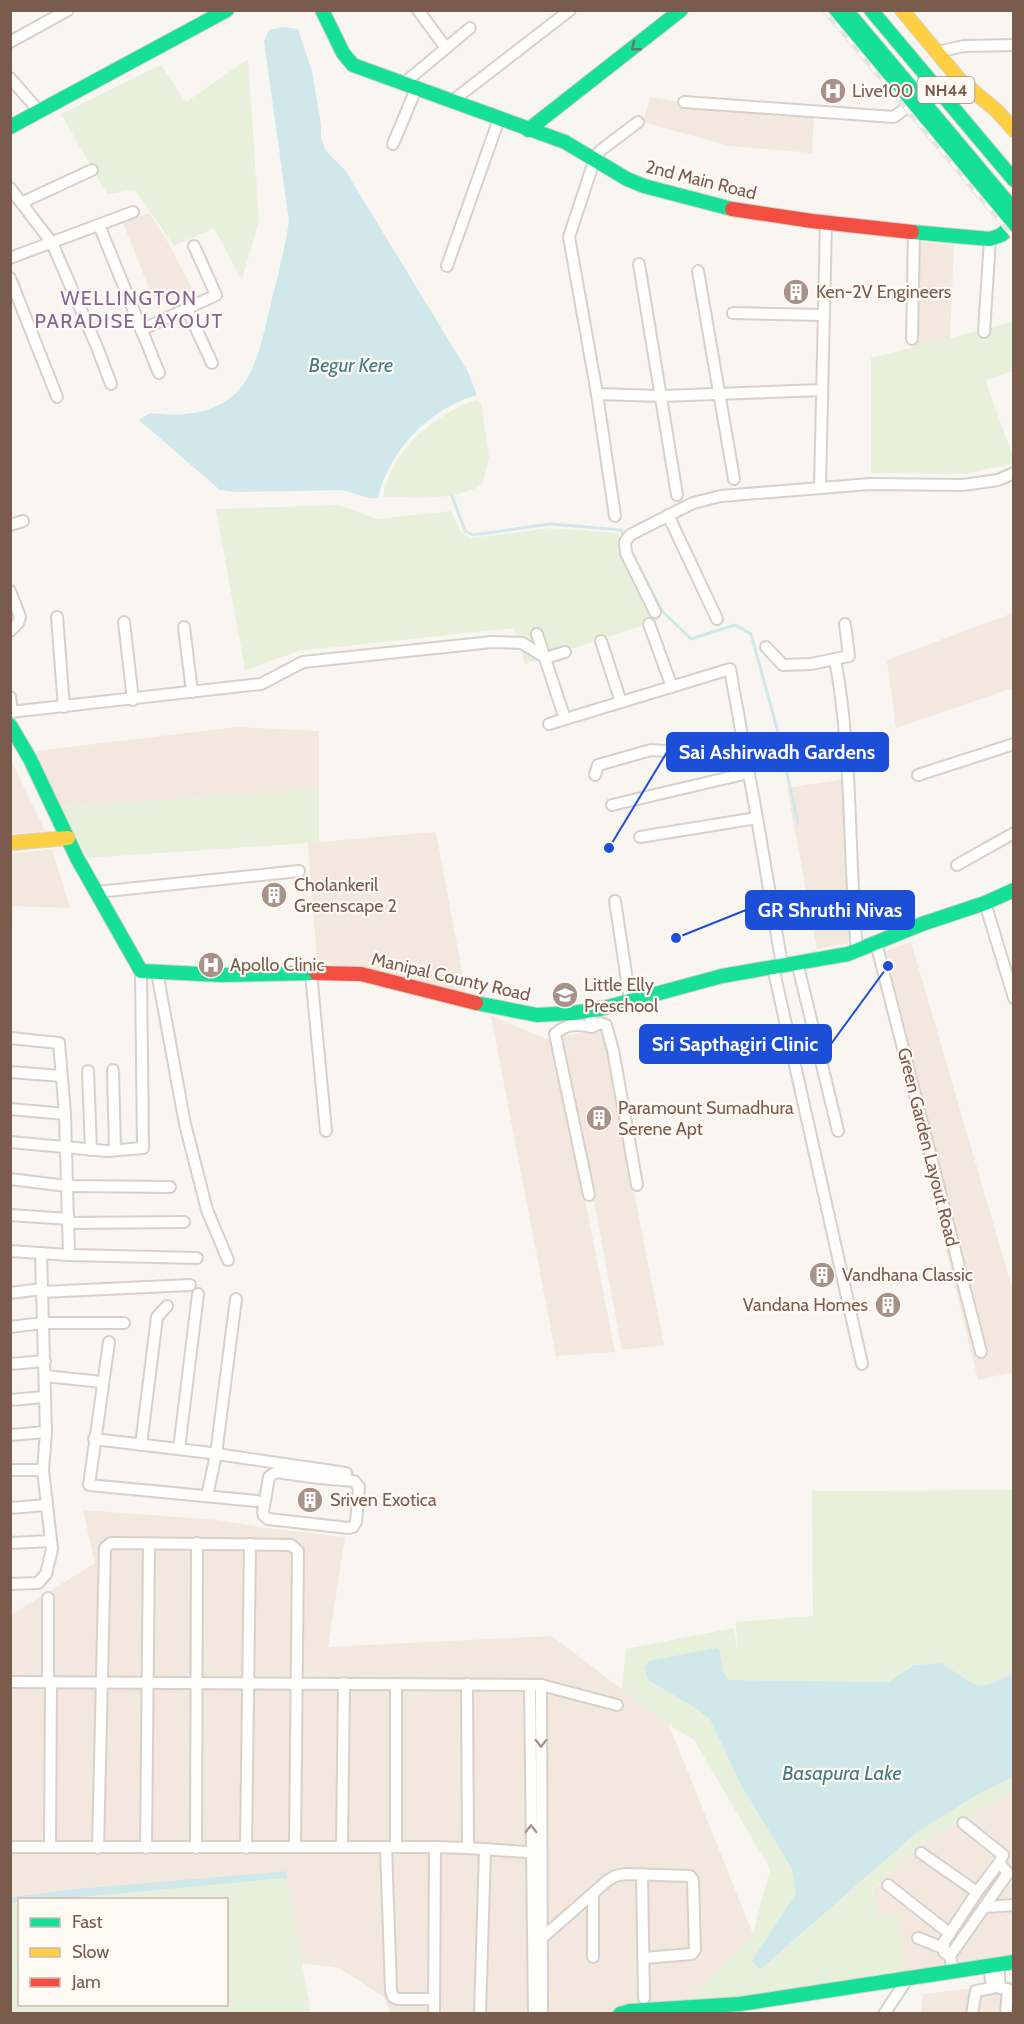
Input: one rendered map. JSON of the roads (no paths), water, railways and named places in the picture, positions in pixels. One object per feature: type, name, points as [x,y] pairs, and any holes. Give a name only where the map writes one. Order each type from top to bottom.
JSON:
[{"type":"main road","points":[[10,127],[227,10]]},
{"type":"main road","name":"2nd Main Road","points":[[322,10],[343,53],[353,65],[565,142],[635,183],[662,192],[742,211],[826,223],[990,239]]},
{"type":"main road","points":[[528,130],[681,10]]},
{"type":"main road","points":[[832,10],[1013,225],[1001,235],[990,239]]},
{"type":"main road","name":"NH44","points":[[846,10],[1014,210]]},
{"type":"main road","points":[[856,10],[1014,198]]},
{"type":"main road","points":[[871,10],[1014,180]]},
{"type":"main road","name":"NH44","points":[[879,10],[1014,170]]},
{"type":"main road","points":[[902,10],[959,79],[997,111],[1014,130]]},
{"type":"main road","points":[[11,716],[68,838],[141,971]]},
{"type":"main road","points":[[10,843],[68,838]]},
{"type":"main road","name":"Manipal County Road","points":[[141,971],[222,975],[362,974],[495,1008],[537,1015],[589,1011],[722,976],[848,954],[1014,890]]},
{"type":"main road","points":[[620,2013],[647,2007],[715,2009],[1014,1962]]},
{"type":"street","points":[[10,42],[49,15],[68,10]]},
{"type":"street","points":[[418,10],[446,48]]},
{"type":"street","points":[[451,102],[570,10]]},
{"type":"street","points":[[393,144],[409,87],[446,48],[470,28]]},
{"type":"street","points":[[937,52],[964,46],[1014,45]]},
{"type":"street","points":[[10,78],[39,111]]},
{"type":"street","points":[[684,102],[894,117],[911,104]]},
{"type":"street","points":[[447,266],[499,119]]},
{"type":"street","points":[[615,516],[597,394],[568,237],[595,158],[638,122]]},
{"type":"street","points":[[22,202],[92,170]]},
{"type":"street","points":[[10,188],[52,243],[111,384]]},
{"type":"street","points":[[10,258],[133,212]]},
{"type":"street","points":[[820,487],[826,223]]},
{"type":"street","points":[[99,225],[159,373]]},
{"type":"street","points":[[912,339],[914,231]]},
{"type":"street","points":[[984,332],[990,239]]},
{"type":"street","points":[[141,330],[216,295],[194,246]]},
{"type":"street","points":[[639,264],[677,495]]},
{"type":"street","points":[[698,271],[734,479]]},
{"type":"street","points":[[10,278],[57,397]]},
{"type":"street","points":[[187,309],[212,363]]},
{"type":"street","points":[[733,313],[824,315]]},
{"type":"street","points":[[597,394],[719,395],[822,390]]},
{"type":"street","points":[[655,612],[626,553],[625,542],[630,535],[693,503],[715,497],[820,487],[870,484],[963,485],[998,480],[1014,474]]},
{"type":"street","points":[[668,515],[717,619]]},
{"type":"street","points":[[10,525],[23,521]]},
{"type":"street","points":[[10,591],[20,617],[18,623],[10,631]]},
{"type":"street","points":[[57,617],[64,707]]},
{"type":"street","points":[[124,622],[133,700]]},
{"type":"street","points":[[649,624],[672,687]]},
{"type":"street","points":[[766,647],[783,666],[811,664],[849,656],[845,624]]},
{"type":"street","points":[[184,627],[192,692]]},
{"type":"street","points":[[537,634],[565,719]]},
{"type":"street","points":[[601,641],[621,702]]},
{"type":"street","points":[[10,697],[11,716],[64,707],[261,684],[303,662],[492,642],[522,643],[546,658],[565,652]]},
{"type":"street","points":[[835,659],[843,700],[857,949]]},
{"type":"street","points":[[549,724],[730,669],[757,818],[778,966],[862,1364]]},
{"type":"street","points":[[595,775],[598,765],[651,750],[688,753],[744,744]]},
{"type":"street","points":[[918,775],[1014,744]]},
{"type":"street","points":[[612,805],[748,772]]},
{"type":"street","points":[[640,837],[757,818]]},
{"type":"street","points":[[957,865],[1014,832]]},
{"type":"street","points":[[97,892],[299,871]]},
{"type":"street","points":[[615,901],[630,1000]]},
{"type":"street","points":[[985,903],[1014,998]]},
{"type":"street","name":"Green Garden Layout Road","points":[[876,943],[981,1352]]},
{"type":"street","points":[[797,963],[838,1131]]},
{"type":"street","points":[[10,1142],[66,1149],[143,1148],[141,971]]},
{"type":"street","points":[[157,972],[185,1124],[207,1209],[228,1260]]},
{"type":"street","points":[[311,973],[326,1131]]},
{"type":"street","points":[[589,1011],[592,1027]]},
{"type":"street","points":[[589,1195],[555,1034],[562,1027],[580,1024],[592,1027],[600,1023],[606,1025],[613,1050],[636,1185]]},
{"type":"street","points":[[10,1038],[58,1043],[65,1114],[69,1255]]},
{"type":"street","points":[[113,1070],[116,1150]]},
{"type":"street","points":[[88,1071],[91,1150]]},
{"type":"street","points":[[10,1072],[61,1076]]},
{"type":"street","points":[[10,1109],[65,1114]]},
{"type":"street","points":[[10,1179],[67,1186],[170,1187]]},
{"type":"street","points":[[10,1215],[69,1221],[184,1222]]},
{"type":"street","points":[[10,1251],[197,1258]]},
{"type":"street","points":[[10,1584],[38,1583],[46,1574],[52,1549],[43,1470],[46,1432],[41,1253]]},
{"type":"street","points":[[10,1293],[190,1285]]},
{"type":"street","points":[[179,1449],[198,1294]]},
{"type":"street","points":[[207,1496],[216,1454],[236,1299]]},
{"type":"street","points":[[141,1445],[156,1317],[167,1306]]},
{"type":"street","points":[[10,1327],[43,1323],[124,1323]]},
{"type":"street","points":[[109,1342],[89,1485],[257,1501]]},
{"type":"street","points":[[10,1364],[45,1360]]},
{"type":"street","points":[[45,1376],[102,1382]]},
{"type":"street","points":[[10,1400],[45,1397]]},
{"type":"street","points":[[10,1435],[46,1432]]},
{"type":"street","points":[[94,1439],[216,1454],[354,1481],[359,1487],[356,1522],[353,1527],[280,1520],[264,1516],[269,1477],[276,1472],[297,1470]]},
{"type":"street","points":[[10,1470],[43,1470]]},
{"type":"street","points":[[319,1474],[346,1473]]},
{"type":"street","points":[[10,1508],[47,1505]]},
{"type":"street","points":[[10,1543],[51,1541]]},
{"type":"street","points":[[98,1848],[100,1683],[105,1548],[111,1543],[291,1545],[298,1551],[295,1847]]},
{"type":"street","points":[[196,1848],[197,1543]]},
{"type":"street","points":[[146,1848],[149,1544]]},
{"type":"street","points":[[246,1848],[250,1544]]},
{"type":"street","points":[[48,1598],[50,1847]]},
{"type":"street","points":[[10,1682],[536,1685],[617,1705]]},
{"type":"street","points":[[342,1846],[344,1683]]},
{"type":"street","points":[[396,1684],[391,1847],[391,1990],[393,1997],[398,2000],[434,1999]]},
{"type":"street","points":[[467,1684],[468,1848]]},
{"type":"street","points":[[534,2013],[536,1685]]},
{"type":"street","points":[[953,1970],[946,1952],[949,1933],[1003,1855],[963,1823]]},
{"type":"street","points":[[10,1847],[435,1847],[536,1853]]},
{"type":"street","points":[[434,2013],[435,1847]]},
{"type":"street","points":[[480,2013],[485,1849]]},
{"type":"street","points":[[536,1853],[542,1938],[542,2013]]},
{"type":"street","points":[[921,1853],[977,1892]]},
{"type":"street","points":[[946,1952],[986,1907],[1008,1873],[999,1863]]},
{"type":"street","points":[[542,1938],[615,1876],[642,1874],[690,1876],[693,1880],[695,1950],[692,1954],[685,1956],[643,1958]]},
{"type":"street","points":[[642,1874],[643,1958],[647,2007]]},
{"type":"street","points":[[888,1886],[949,1933]]},
{"type":"street","points":[[593,1894],[593,1957]]},
{"type":"street","points":[[986,1907],[1014,1905]]},
{"type":"street","points":[[918,1938],[946,1952]]},
{"type":"street","points":[[993,1965],[996,1988]]},
{"type":"street","points":[[884,2013],[908,1977]]},
{"type":"street","points":[[972,2013],[976,1992],[996,1988],[1008,1989],[1006,2013]]},
{"type":"water","name":"Begur Kere","points":[[282,27],[298,29],[312,71],[321,124],[321,139],[326,151],[345,170],[468,372],[477,395],[443,410],[414,433],[392,463],[383,480],[378,498],[369,498],[342,490],[237,492],[220,490],[139,420],[150,413],[194,413],[221,404],[242,386],[256,358],[289,221],[264,41],[269,30]]},
{"type":"water","name":"Basapura Lake","points":[[716,1648],[720,1650],[724,1674],[730,1680],[888,1682],[914,1665],[941,1663],[977,1686],[990,1684],[1013,1674],[1013,1777],[975,1796],[916,1833],[760,1970],[752,1961],[796,1893],[792,1869],[741,1785],[710,1719],[648,1680],[644,1667],[649,1661]]},
{"type":"water","points":[[286,1871],[287,1878],[72,1898],[18,1898],[18,1903],[11,1904],[11,1897],[74,1889]]},
{"type":"waterway","points":[[452,496],[465,531],[473,535],[550,524],[621,530],[622,533]]},
{"type":"waterway","points":[[630,549],[662,611],[691,639],[735,625],[751,634],[778,732],[798,823]]},
{"type":"railway","points":[[824,10],[1014,238]]},
{"type":"place","name":"Live100","points":[[833,91]]},
{"type":"place","name":"Ken-2V Engineers","points":[[796,292]]},
{"type":"place","name":"Sai Ashirwadh Gardens","points":[[609,848]]},
{"type":"place","name":"Cholankeril Greenscape 2","points":[[274,895]]},
{"type":"place","name":"GR Shruthi Nivas","points":[[676,938]]},
{"type":"place","name":"Apollo Clinic","points":[[211,965]]},
{"type":"place","name":"Sri Sapthagiri Clinic","points":[[888,966]]},
{"type":"place","name":"Little Elly Preschool","points":[[565,995]]},
{"type":"place","name":"Paramount Sumadhura Serene Apt","points":[[599,1118]]},
{"type":"place","name":"Vandhana Classic","points":[[822,1275]]},
{"type":"place","name":"Vandana Homes","points":[[888,1305]]},
{"type":"place","name":"Sriven Exotica","points":[[310,1500]]},
{"type":"district","name":"WELLINGTON PARADISE LAYOUT","points":[[129,310]]}]
